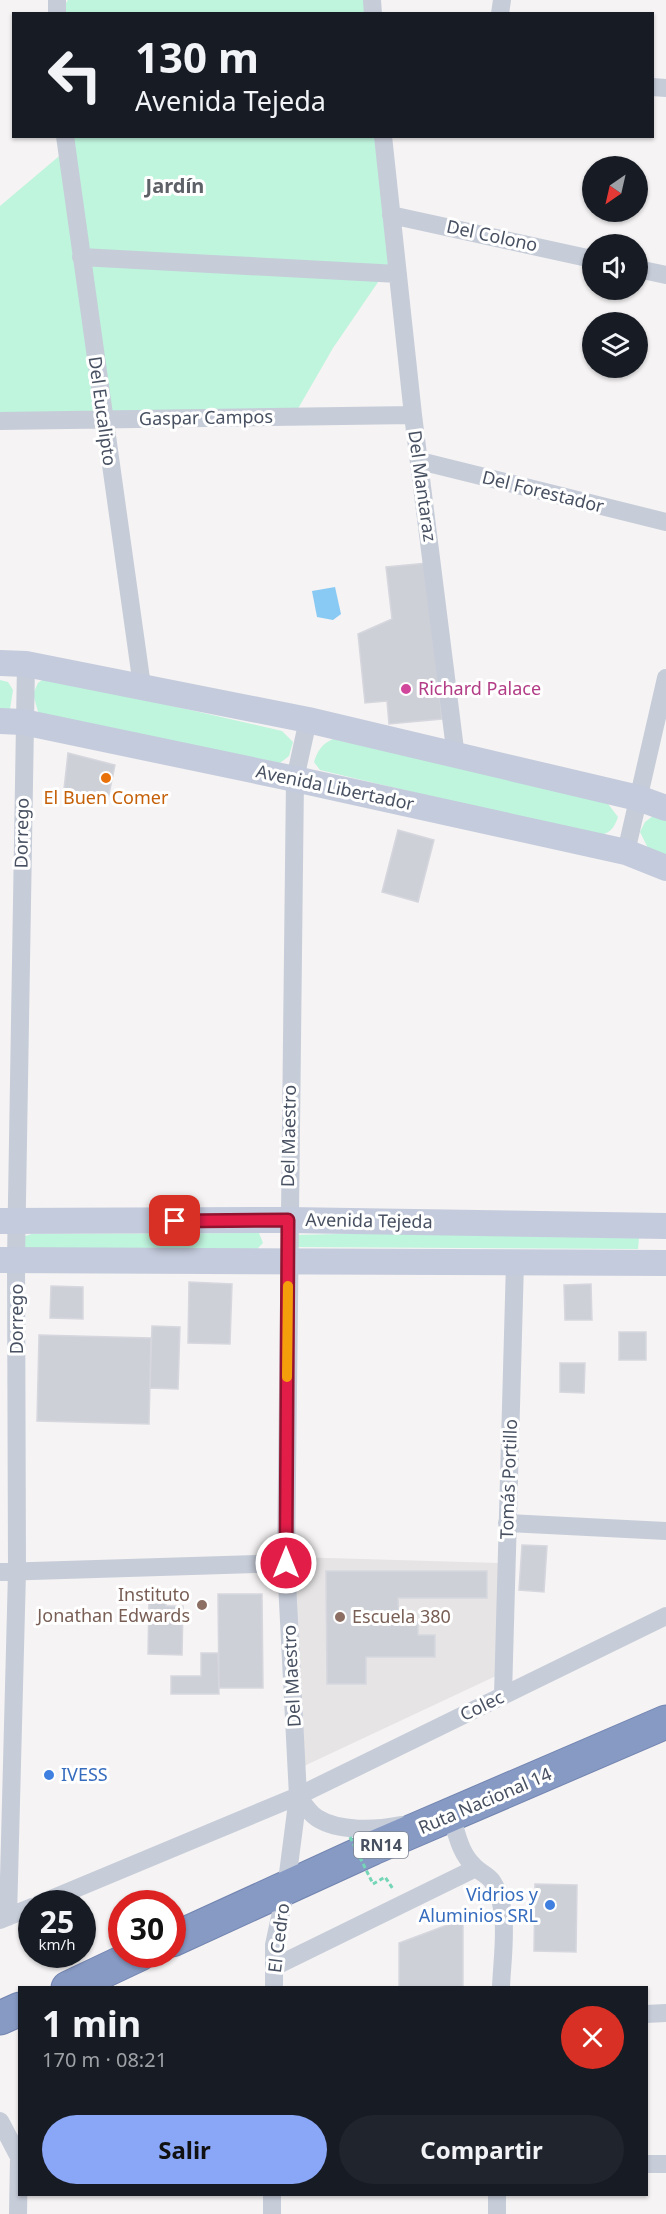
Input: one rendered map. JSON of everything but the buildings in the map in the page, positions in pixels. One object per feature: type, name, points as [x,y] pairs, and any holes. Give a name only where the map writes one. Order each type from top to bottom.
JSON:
[{"type":"highway","name":"Ruta Nacional 14","points":[[186,1934],[666,1722]]},
{"type":"highway","points":[[72,1986],[110,1968]]},
{"type":"highway","points":[[0,2018],[18,2010]]},
{"type":"main road","points":[[0,663],[26,664],[308,720],[456,757],[639,798],[666,808]]},
{"type":"main road","name":"Avenida Libertador","points":[[12,722],[295,778],[626,852],[666,868]]},
{"type":"main road","name":"Avenida Tejeda","points":[[8,1221],[288,1220],[666,1226]]},
{"type":"main road","points":[[8,1260],[666,1263]]},
{"type":"street","name":"Del Eucalipto","points":[[65,138],[142,686]]},
{"type":"street","name":"Del Mantaraz","points":[[383,138],[413,415],[456,757]]},
{"type":"street","name":"Del Colono","points":[[391,215],[582,257]]},
{"type":"street","points":[[81,257],[398,274]]},
{"type":"street","points":[[648,271],[666,275]]},
{"type":"street","name":"Gaspar Campos","points":[[0,421],[413,415]]},
{"type":"street","name":"Del Forestador","points":[[420,461],[666,522]]},
{"type":"street","name":"Dorrego","points":[[4,1918],[12,722],[26,664]]},
{"type":"street","points":[[626,852],[666,678]]},
{"type":"street","name":"Del Maestro","points":[[286,1889],[298,1796],[286,1563],[288,1220],[295,778],[308,720]]},
{"type":"street","name":"Tomás Portillo","points":[[503,1695],[514,1262]]},
{"type":"street","points":[[507,1523],[666,1531]]},
{"type":"street","points":[[8,1572],[286,1563]]},
{"type":"street","name":"Colec","points":[[73,1890],[298,1796],[666,1616]]},
{"type":"street","points":[[298,1796],[316,1818],[339,1826],[379,1828],[450,1816],[464,1854],[476,1868],[491,1879],[498,1892],[503,1916],[501,1986]]},
{"type":"street","points":[[274,1967],[476,1868]]},
{"type":"street","name":"El Cedro","points":[[274,1986],[274,1945],[286,1889]]},
{"type":"street","points":[[4,1918],[18,1912]]},
{"type":"street","points":[[648,2014],[666,2013]]},
{"type":"street","points":[[0,2121],[18,2155]]},
{"type":"street","points":[[648,2164],[666,2164]]},
{"type":"street","points":[[18,2196],[18,2214]]},
{"type":"street","points":[[272,2196],[272,2214]]},
{"type":"street","points":[[497,2196],[497,2214]]},
{"type":"path","points":[[350,1837],[373,1884],[385,1877]]},
{"type":"shaded area","points":[[294,1557],[498,1563],[498,1675],[304,1766]]},
{"type":"green space","points":[[68,0],[366,0],[367,12],[60,12]]},
{"type":"green space","points":[[60,138],[378,138],[391,263],[333,348],[296,412],[0,413],[0,206],[64,152]]},
{"type":"green space","points":[[46,677],[282,731],[293,742],[289,756],[280,763],[39,715],[33,694],[38,683]]},
{"type":"green space","points":[[0,680],[8,682],[13,690],[10,709],[0,713]]},
{"type":"green space","points":[[333,739],[605,800],[618,817],[609,831],[593,835],[320,770],[314,762],[323,745]]},
{"type":"green space","points":[[653,816],[666,819],[666,856],[648,848],[640,832],[645,822]]},
{"type":"green space","points":[[259,1233],[263,1243],[257,1249],[24,1248],[22,1237],[32,1234]]},
{"type":"green space","points":[[377,1233],[639,1238],[638,1249],[296,1247],[296,1235]]},
{"type":"water","points":[[335,587],[341,614],[333,620],[317,617],[312,591]]},
{"type":"slow traffic","points":[[287,1377],[288,1286]]},
{"type":"place","name":"Richard Palace","points":[[406,689]]},
{"type":"place","name":"El Buen Comer","points":[[106,778]]},
{"type":"place","name":"Instituto Jonathan Edwards","points":[[202,1605]]},
{"type":"place","name":"Escuela 380","points":[[340,1617]]},
{"type":"place","name":"IVESS","points":[[49,1775]]},
{"type":"place","name":"Vidrios y Aluminios SRL","points":[[550,1905]]},
{"type":"district","name":"Jardín","points":[[175,186]]},
{"type":"route","points":[[175,1221],[288,1220],[286,1563]]}]
